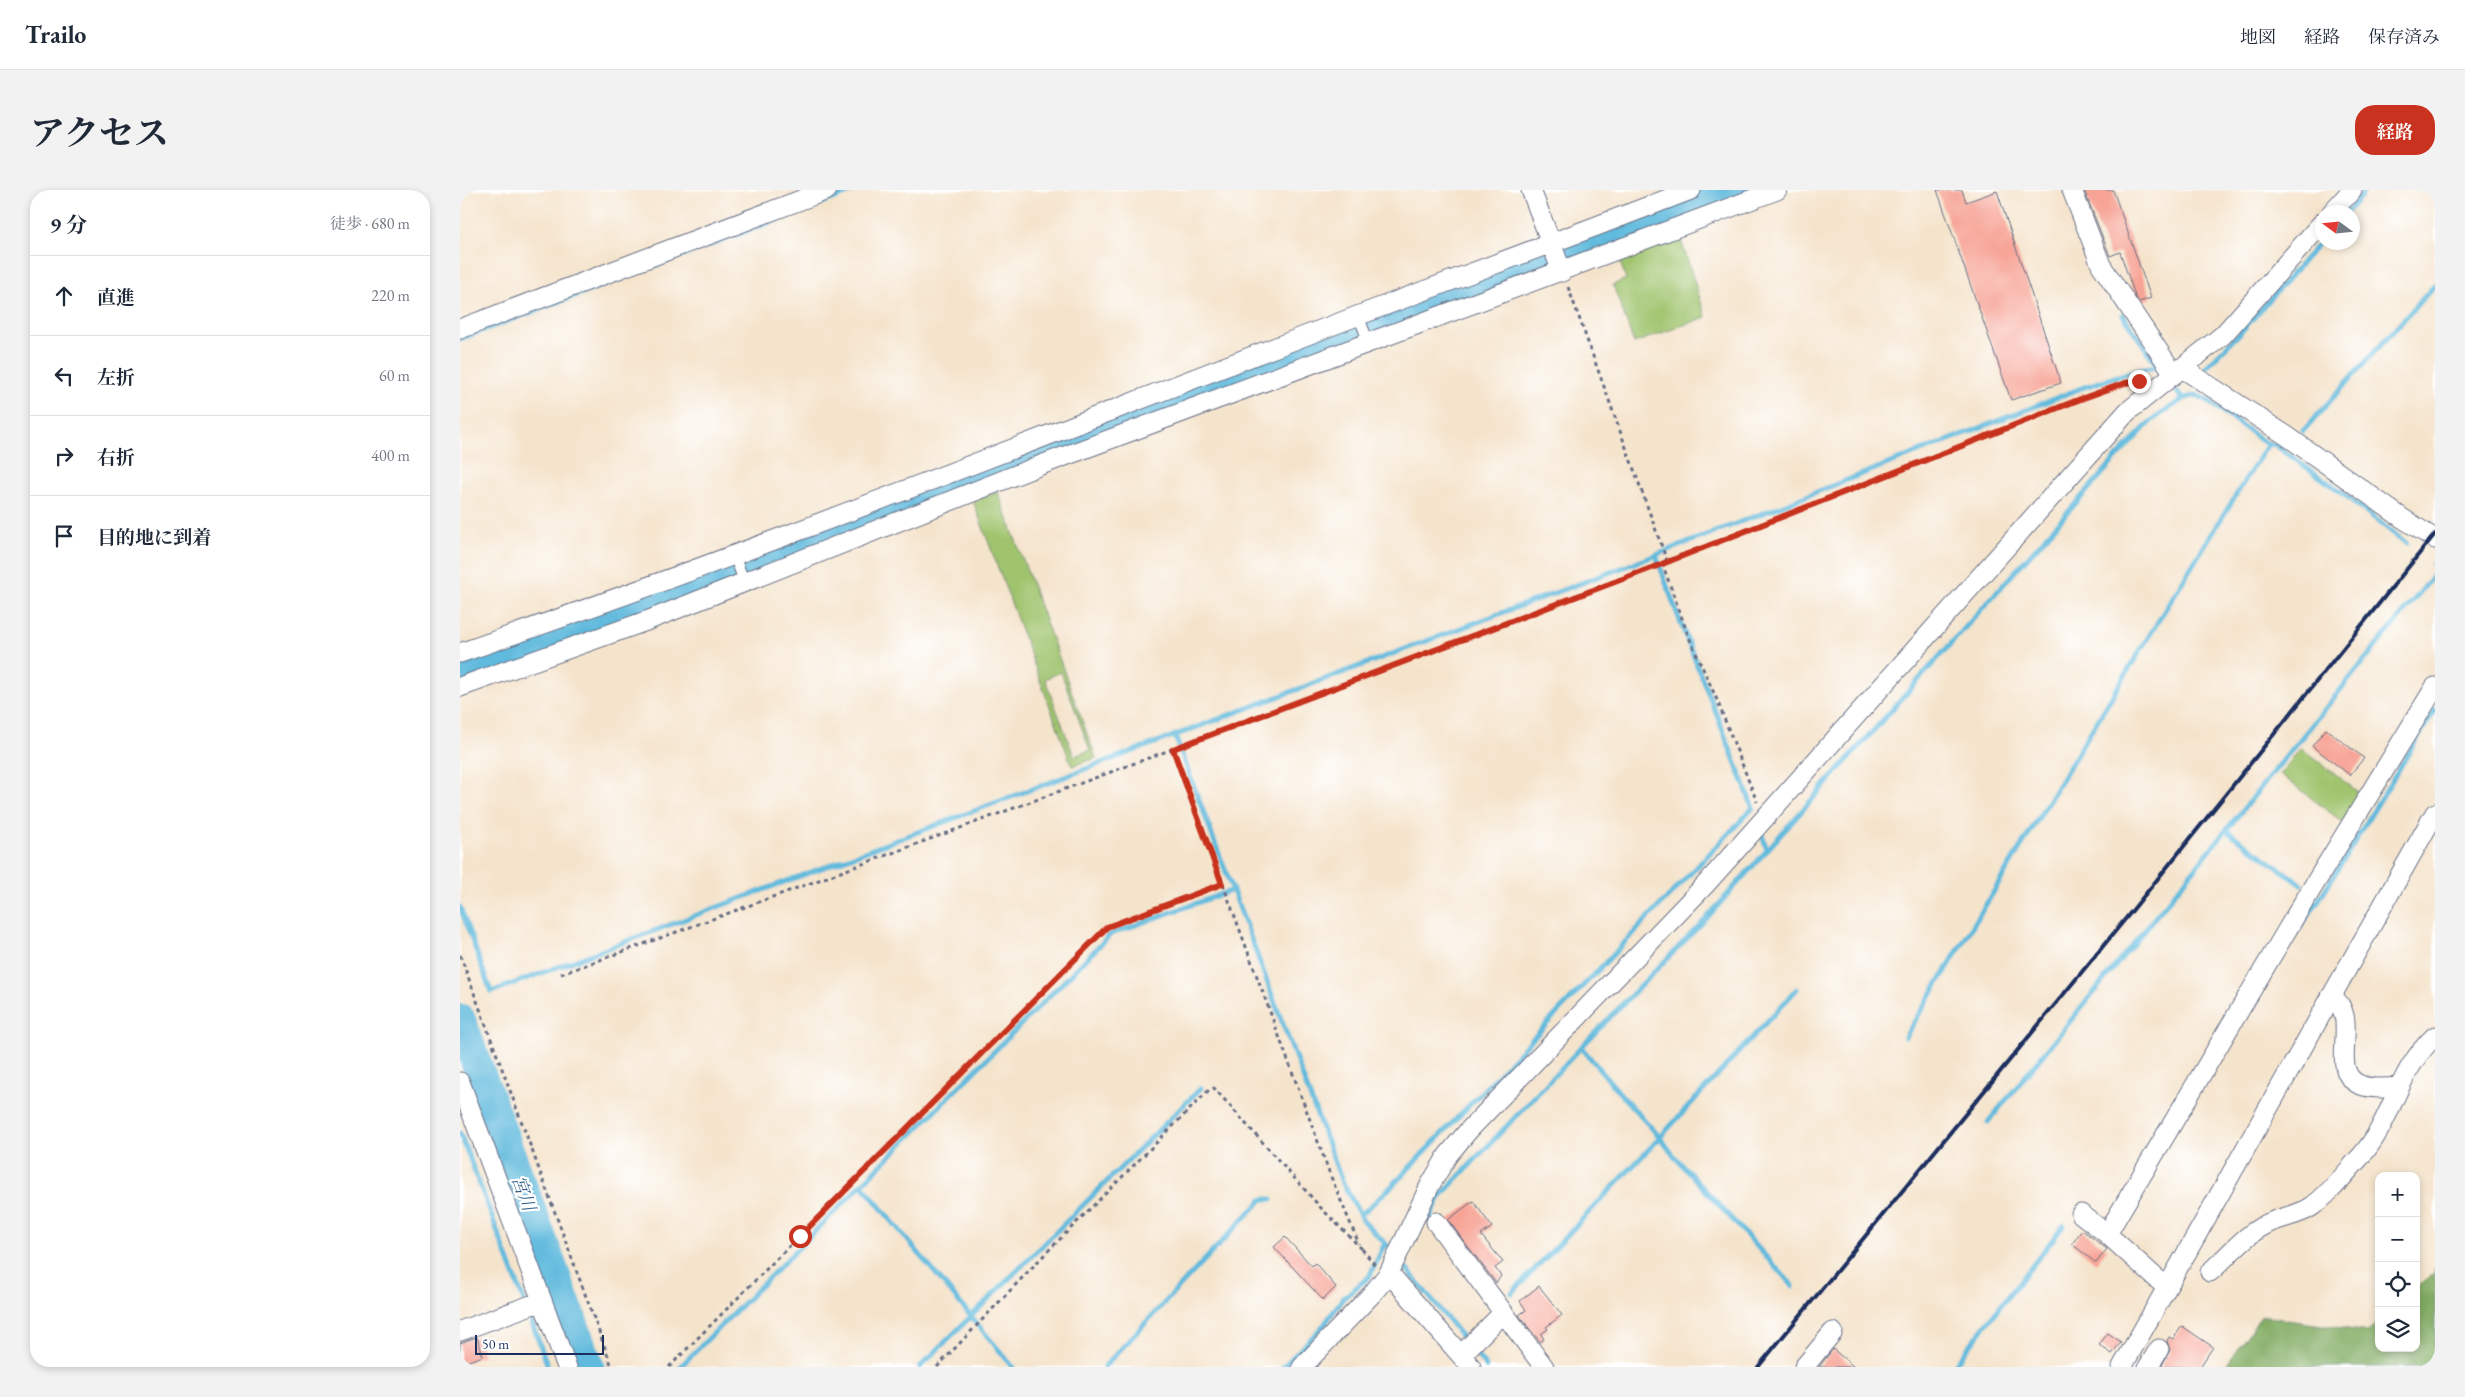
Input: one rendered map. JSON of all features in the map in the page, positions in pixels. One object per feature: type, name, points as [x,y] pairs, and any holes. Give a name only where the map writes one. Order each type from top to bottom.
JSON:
[{"type":"street","points":[[460,329],[827,190]]},
{"type":"street","points":[[1531,190],[1556,257]]},
{"type":"street","points":[[460,686],[649,620],[743,578],[1368,340],[1556,257],[1690,190]]},
{"type":"street","points":[[460,653],[735,557],[1360,319],[1777,190]]},
{"type":"street","points":[[2072,190],[2101,265],[2178,371],[2287,436],[2402,518],[2435,539]]},
{"type":"street","points":[[2338,205],[2352,190]]},
{"type":"street","points":[[1302,1367],[1389,1273],[1430,1185],[1448,1155],[1468,1131],[1705,885],[2127,412],[2223,335],[2315,231]]},
{"type":"street","points":[[2107,1234],[2298,911],[2435,687]]},
{"type":"street","points":[[2122,1367],[2435,813]]},
{"type":"street","points":[[2331,996],[2339,1001],[2343,1012],[2347,1074],[2354,1083],[2364,1088],[2376,1090],[2398,1087]]},
{"type":"street","points":[[2210,1272],[2259,1228],[2312,1207],[2332,1187],[2364,1152],[2378,1131],[2398,1087],[2422,1048],[2435,1036]]},
{"type":"street","points":[[460,1082],[566,1367]]},
{"type":"street","points":[[2081,1214],[2107,1234],[2166,1287]]},
{"type":"street","points":[[1436,1222],[1499,1317],[1544,1367]]},
{"type":"street","points":[[1389,1273],[1468,1354],[1499,1317]]},
{"type":"street","points":[[460,1332],[542,1301]]},
{"type":"street","points":[[1804,1367],[1834,1332]]},
{"type":"street","points":[[2148,1367],[2159,1348]]},
{"type":"lane","points":[[1360,319],[1368,340]]},
{"type":"lane","points":[[735,557],[743,578]]},
{"type":"path","points":[[1556,257],[1666,559]]},
{"type":"path","points":[[561,974],[896,853],[1185,744],[1660,564],[1666,559],[2125,383],[2139,381],[2149,394]]},
{"type":"path","points":[[1660,564],[1688,635],[1717,700],[1763,819]]},
{"type":"path","points":[[1174,748],[1224,890],[1331,1177],[1362,1249]]},
{"type":"path","points":[[669,1367],[1107,927],[1222,884]]},
{"type":"path","points":[[460,955],[612,1367]]},
{"type":"path","points":[[937,1367],[1045,1254],[1208,1091],[1214,1088],[1322,1209],[1362,1249],[1371,1262]]},
{"type":"green space","points":[[1680,237],[1706,317],[1634,343],[1613,285],[1626,279],[1619,259]]},
{"type":"green space","points":[[998,492],[1096,758],[1072,766],[973,501]],"holes":[[[1061,672],[1090,750],[1074,756],[1045,679]]]},
{"type":"green space","points":[[2301,748],[2362,795],[2345,824],[2280,774]]},
{"type":"green space","points":[[2435,1267],[2435,1367],[2225,1367],[2261,1316],[2368,1332],[2375,1326],[2375,1352],[2420,1352],[2420,1285],[2434,1273]]},
{"type":"building","points":[[1937,190],[1962,190],[1966,202],[1997,191],[2061,383],[2011,400]]},
{"type":"building","points":[[2084,190],[2113,190],[2151,298],[2139,302],[2135,296],[2120,252],[2110,256]]},
{"type":"building","points":[[2326,729],[2364,758],[2350,775],[2312,746]]},
{"type":"building","points":[[1473,1201],[1492,1227],[1481,1235],[1503,1262],[1495,1268],[1501,1276],[1496,1283],[1448,1220]]},
{"type":"building","points":[[2082,1230],[2107,1249],[2096,1263],[2072,1244]]},
{"type":"building","points":[[1285,1237],[1312,1266],[1315,1263],[1336,1287],[1323,1300],[1274,1247]]},
{"type":"building","points":[[1539,1286],[1562,1315],[1546,1327],[1548,1329],[1541,1334],[1544,1339],[1540,1342],[1519,1315],[1526,1310],[1520,1301]]},
{"type":"building","points":[[2182,1326],[2213,1347],[2200,1367],[2161,1367],[2170,1350],[2167,1341],[2169,1337],[2173,1339]]},
{"type":"building","points":[[2108,1333],[2121,1342],[2112,1354],[2099,1345]]},
{"type":"building","points":[[477,1337],[483,1356],[460,1364],[460,1343]]},
{"type":"building","points":[[1833,1349],[1854,1367],[1819,1367]]},
{"type":"waterway","points":[[460,339],[856,190]]},
{"type":"waterway","points":[[460,669],[587,625],[1735,190]]},
{"type":"waterway","points":[[2353,205],[2366,190]]},
{"type":"waterway","points":[[2206,367],[2239,334],[2315,248]]},
{"type":"waterway","points":[[2303,431],[2435,285]]},
{"type":"waterway","points":[[2123,315],[2161,371]]},
{"type":"waterway","points":[[460,907],[491,992],[1656,555],[2084,387],[2140,369],[2158,367]]},
{"type":"waterway","points":[[2177,392],[2183,399],[2196,395],[2207,400],[2264,442],[2275,445],[2337,489],[2406,543]]},
{"type":"waterway","points":[[1767,850],[2118,456],[2151,421],[2183,399]]},
{"type":"waterway","points":[[1905,1037],[2268,444]]},
{"type":"waterway","points":[[1359,1214],[1365,1211],[1392,1186],[1753,808],[1656,555]]},
{"type":"waterway","points":[[1988,1122],[2435,574]]},
{"type":"waterway","points":[[2294,936],[2320,898],[2435,710]]},
{"type":"waterway","points":[[1175,736],[1341,1179],[1363,1221],[1388,1246]]},
{"type":"waterway","points":[[2227,831],[2301,884]]},
{"type":"waterway","points":[[1430,1218],[1440,1197],[1450,1186],[1608,1019],[1705,920],[1767,850],[1762,835]]},
{"type":"waterway","points":[[680,1367],[1111,934],[1233,890]]},
{"type":"waterway","points":[[1512,1293],[1652,1146],[1797,989]]},
{"type":"waterway","name":"宮川","points":[[460,1019],[589,1367]]},
{"type":"waterway","points":[[1581,1047],[1659,1136],[1674,1156],[1793,1286]]},
{"type":"waterway","points":[[920,1367],[1201,1088]]},
{"type":"waterway","points":[[460,1133],[524,1301]]},
{"type":"waterway","points":[[862,1185],[1013,1367]]},
{"type":"waterway","points":[[1104,1367],[1246,1216],[1263,1199],[1272,1199]]},
{"type":"waterway","points":[[1953,1367],[2064,1225]]},
{"type":"waterway","points":[[1283,1367],[1324,1325],[1343,1298],[1369,1277],[1385,1243]]},
{"type":"waterway","points":[[1406,1268],[1467,1343]]},
{"type":"waterway","points":[[531,1320],[548,1367]]},
{"type":"waterway","points":[[1473,1350],[1486,1367]]},
{"type":"railway","points":[[1758,1367],[2131,912],[2435,534]]},
{"type":"route","points":[[800,1236],[1107,927],[1222,884],[1173,749],[1657,566],[2078,400],[2133,380],[2139,381]]}]
